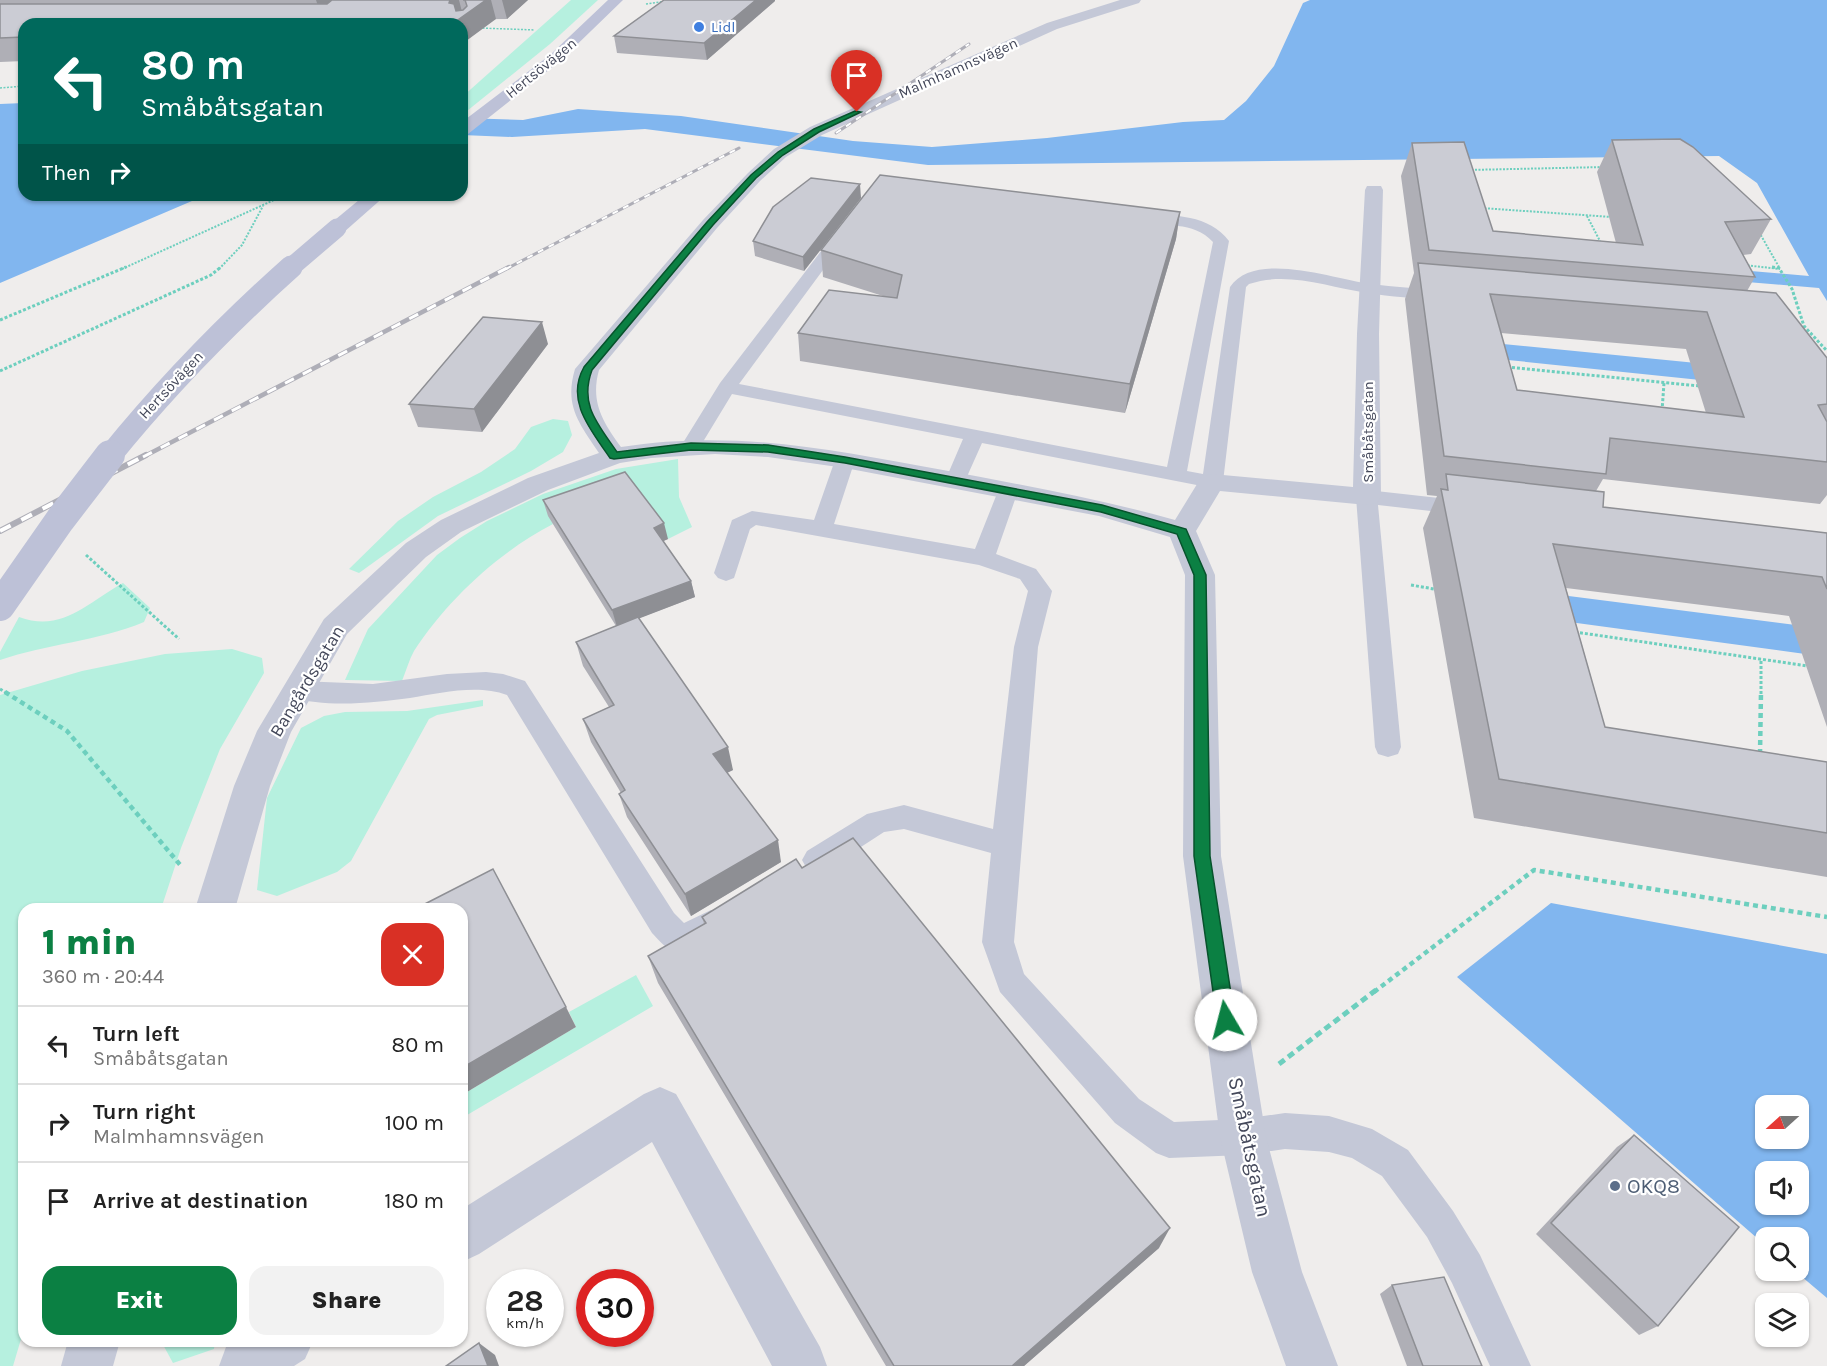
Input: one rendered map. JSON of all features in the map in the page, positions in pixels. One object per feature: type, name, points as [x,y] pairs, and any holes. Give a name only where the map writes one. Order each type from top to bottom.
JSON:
[{"type":"main road","name":"Hertsövägen","points":[[468,125],[564,50],[616,0]]},
{"type":"main road","name":"Hertsövägen","points":[[0,606],[91,479],[146,412],[230,322],[370,201]]},
{"type":"street","name":"Malmhamnsvägen","points":[[614,456],[590,421],[582,402],[581,385],[587,369],[710,224],[780,153],[816,130],[1052,26],[1134,0]]},
{"type":"street","name":"Småbåtsgatan","points":[[1212,482],[1367,497],[1369,289],[1374,190]]},
{"type":"street","points":[[614,456],[691,447],[768,449],[845,460],[1102,508],[1182,531],[1212,482]]},
{"type":"street","name":"Bangårdsgatan","points":[[217,903],[252,786],[274,731],[335,627],[416,550],[452,526],[538,484],[614,456]]},
{"type":"street","name":"Småbåtsgatan","points":[[1182,531],[1200,575],[1202,856],[1244,1137],[1277,1272],[1312,1366]]},
{"type":"street","points":[[468,1233],[660,1110],[801,1366]]},
{"type":"street","points":[[87,1366],[92,1347]]},
{"type":"street","points":[[245,1366],[277,1347]]},
{"type":"lane","points":[[1131,217],[1202,225],[1215,232],[1221,241],[1176,475]]},
{"type":"lane","points":[[691,447],[727,387],[852,219]]},
{"type":"lane","points":[[727,387],[1212,482],[1239,287],[1243,280],[1265,273],[1282,274],[1369,289],[1452,296]]},
{"type":"lane","points":[[955,481],[975,435]]},
{"type":"lane","points":[[822,528],[845,460]]},
{"type":"lane","points":[[983,558],[1007,490]]},
{"type":"lane","points":[[1388,747],[1367,497],[1485,510]]},
{"type":"lane","points":[[726,573],[740,525],[752,519],[767,519],[983,558],[1028,574],[1040,591],[1026,647],[998,942],[1011,982],[1127,1111],[1169,1140],[1244,1137],[1285,1131],[1329,1134],[1359,1142],[1395,1163],[1440,1224],[1466,1269],[1511,1366]]},
{"type":"lane","points":[[299,690],[375,693],[476,681],[506,681],[516,688],[663,923],[678,938],[692,936],[732,912]]},
{"type":"lane","points":[[792,875],[877,822],[904,817],[1006,845]]},
{"type":"path","points":[[476,27],[535,30]]},
{"type":"path","points":[[0,88],[18,86]]},
{"type":"path","points":[[1467,170],[1608,167]]},
{"type":"path","points":[[0,320],[273,201]]},
{"type":"path","points":[[0,371],[211,276],[227,264],[252,234],[263,206]]},
{"type":"path","points":[[1473,207],[1621,218]]},
{"type":"path","points":[[1587,216],[1606,254]]},
{"type":"path","points":[[1756,228],[1792,289],[1804,326],[1827,351]]},
{"type":"path","points":[[1744,265],[1780,270]]},
{"type":"path","points":[[1793,325],[1804,326]]},
{"type":"path","points":[[1506,376],[1502,366],[1710,387]]},
{"type":"path","points":[[1662,416],[1664,382]]},
{"type":"path","points":[[85,555],[179,639]]},
{"type":"path","points":[[1567,630],[1816,667]]},
{"type":"path","points":[[1760,758],[1761,659]]},
{"type":"path","points":[[0,689],[67,731],[185,871]]},
{"type":"path","points":[[1269,1071],[1534,870],[1827,917]]},
{"type":"green space","points":[[571,0],[598,0],[550,44],[468,110],[468,92]]},
{"type":"green space","points":[[553,419],[568,421],[572,435],[563,452],[531,471],[438,516],[359,573],[349,569],[398,521],[433,497],[481,472],[515,449],[531,427]]},
{"type":"green space","points":[[678,459],[679,497],[692,527],[668,539],[628,488],[549,516],[553,524],[513,548],[494,563],[442,613],[414,651],[402,681],[345,680],[368,629],[437,555],[460,538],[487,521],[543,494],[616,469]]},
{"type":"green space","points":[[123,583],[150,608],[144,622],[109,634],[0,660],[0,652],[19,617],[34,621],[61,619],[86,607]]},
{"type":"green space","points":[[232,649],[262,658],[264,673],[220,749],[181,848],[163,903],[18,903],[19,1347],[13,1366],[0,1366],[0,695],[82,671],[165,654]]},
{"type":"green space","points":[[483,700],[483,706],[437,715],[429,719],[351,861],[337,872],[277,896],[257,890],[267,798],[301,728],[324,716],[345,712],[407,711]]},
{"type":"green space","points":[[636,975],[653,1006],[468,1114],[468,1091],[576,1027],[569,1012]]},
{"type":"green space","points":[[164,1347],[214,1347],[214,1349],[173,1363]]},
{"type":"water","points":[[1310,0],[1827,0],[1827,301],[1819,288],[1507,262],[1504,250],[1809,276],[1757,183],[1719,156],[928,165],[645,129],[512,137],[468,135],[468,118],[523,120],[578,109],[681,116],[853,141],[932,147],[1224,120],[1246,101],[1274,66],[1303,3]]},
{"type":"water","points":[[18,103],[18,201],[192,201],[0,283],[0,104]]},
{"type":"water","points":[[1503,344],[1827,376],[1827,393],[1508,360]]},
{"type":"water","points":[[1553,594],[1827,629],[1827,657],[1562,621]]},
{"type":"water","points":[[1551,903],[1827,954],[1827,1298],[1807,1281],[1809,1281],[1809,1227],[1755,1227],[1755,1236],[1457,977]]},
{"type":"building","points":[[332,0],[450,0],[449,3],[454,4],[456,11],[463,10],[467,6],[465,0],[486,0],[460,18],[18,18],[18,37],[0,38],[0,4],[327,4]]},
{"type":"building","points":[[664,0],[756,0],[704,43],[614,36]]},
{"type":"building","points":[[1680,139],[1693,147],[1771,219],[1725,222],[1755,277],[1429,250],[1412,143],[1464,142],[1493,231],[1643,245],[1612,140]]},
{"type":"building","points":[[880,175],[1180,212],[1130,384],[798,333],[829,290],[897,298],[902,275],[821,250]]},
{"type":"building","points":[[811,178],[860,184],[803,257],[753,241],[773,207]]},
{"type":"building","points":[[1418,263],[1776,293],[1827,358],[1827,404],[1818,405],[1827,422],[1827,462],[1610,438],[1606,474],[1444,456]],"holes":[[[1490,294],[1707,312],[1744,417],[1517,390]]]},
{"type":"building","points":[[483,317],[542,322],[474,409],[409,404]]},
{"type":"building","points":[[625,472],[664,523],[654,528],[691,581],[612,610],[543,500]]},
{"type":"building","points":[[1446,474],[1604,492],[1603,507],[1827,533],[1827,589],[1822,577],[1553,544],[1605,727],[1827,762],[1827,833],[1499,779],[1441,489],[1448,490]]},
{"type":"building","points":[[638,617],[728,747],[713,754],[778,840],[685,894],[619,794],[625,790],[583,719],[614,705],[576,642]]},
{"type":"building","points":[[853,838],[1170,1228],[1012,1366],[894,1366],[648,956],[706,923],[702,917],[796,859],[802,868]]},
{"type":"building","points":[[493,869],[566,1007],[468,1064],[468,903],[427,903]]},
{"type":"building","points":[[1634,1135],[1739,1227],[1658,1326],[1551,1223]]},
{"type":"building","points":[[1444,1277],[1482,1366],[1423,1366],[1392,1285]]},
{"type":"building","points":[[479,1343],[488,1366],[446,1366]]},
{"type":"railway","points":[[836,133],[969,44]]},
{"type":"railway","points":[[506,269],[739,148]]},
{"type":"railway","points":[[143,457],[509,267]]},
{"type":"railway","points":[[0,531],[146,455]]},
{"type":"place","name":"Lidl","points":[[699,27]]},
{"type":"place","name":"OKQ8","points":[[1615,1186]]},
{"type":"route","points":[[857,112],[816,130],[780,153],[754,177],[710,224],[587,369],[581,385],[582,402],[590,421],[614,456],[691,447],[768,449],[845,460],[1102,508],[1182,531],[1200,575],[1202,856],[1226,1020]]}]
